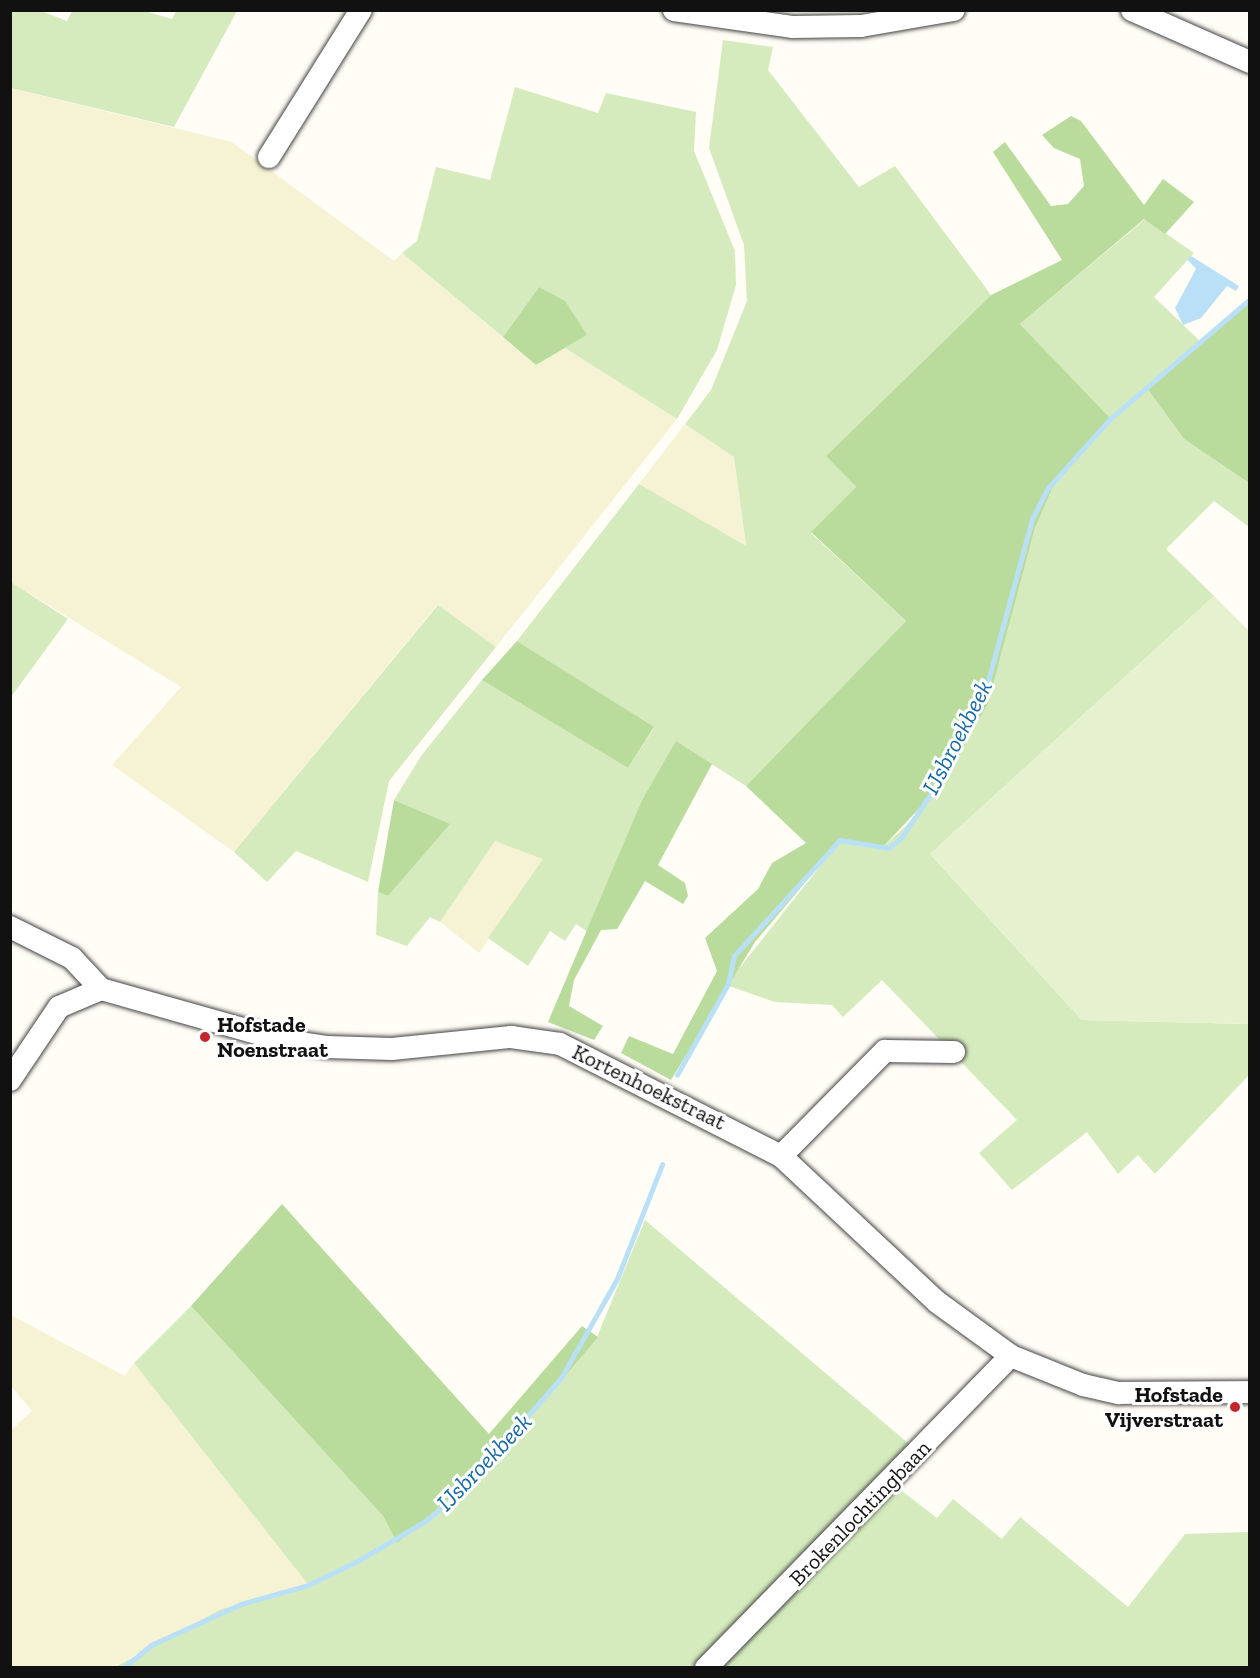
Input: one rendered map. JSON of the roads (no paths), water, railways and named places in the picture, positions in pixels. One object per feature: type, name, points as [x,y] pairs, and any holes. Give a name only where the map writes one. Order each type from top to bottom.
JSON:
[{"type":"street","points":[[269,157],[361,10]]},
{"type":"street","points":[[674,10],[792,27],[861,26],[954,10]]},
{"type":"street","points":[[1132,10],[1250,62]]},
{"type":"street","points":[[10,927],[72,958],[101,989],[59,1007],[10,1080]]},
{"type":"street","name":"Kortenhoekstraat","points":[[101,989],[281,1040],[327,1047],[392,1049],[511,1036],[560,1044],[781,1156],[937,1302],[1011,1356],[1083,1385],[1119,1393],[1250,1392]]},
{"type":"street","points":[[781,1156],[885,1051],[954,1052]]},
{"type":"street","name":"Brokenlochtingbaan","points":[[706,1668],[1011,1356]]},
{"type":"water","points":[[1191,256],[1239,286],[1236,291],[1227,286],[1201,318],[1183,325],[1175,308],[1196,269],[1187,259]]},
{"type":"waterway","name":"IJsbroekbeek","points":[[677,1075],[728,984],[734,956],[840,840],[889,848],[901,838],[946,771],[984,696],[1032,519],[1048,488],[1110,419],[1250,299]]},
{"type":"waterway","name":"IJsbroekbeek","points":[[123,1668],[151,1645],[241,1604],[308,1585],[356,1562],[424,1522],[460,1493],[561,1378],[617,1279],[662,1165]]},
{"type":"place","name":"Hofstade Noenstraat","points":[[205,1037]]},
{"type":"place","name":"Hofstade Vijverstraat","points":[[1235,1407]]}]
